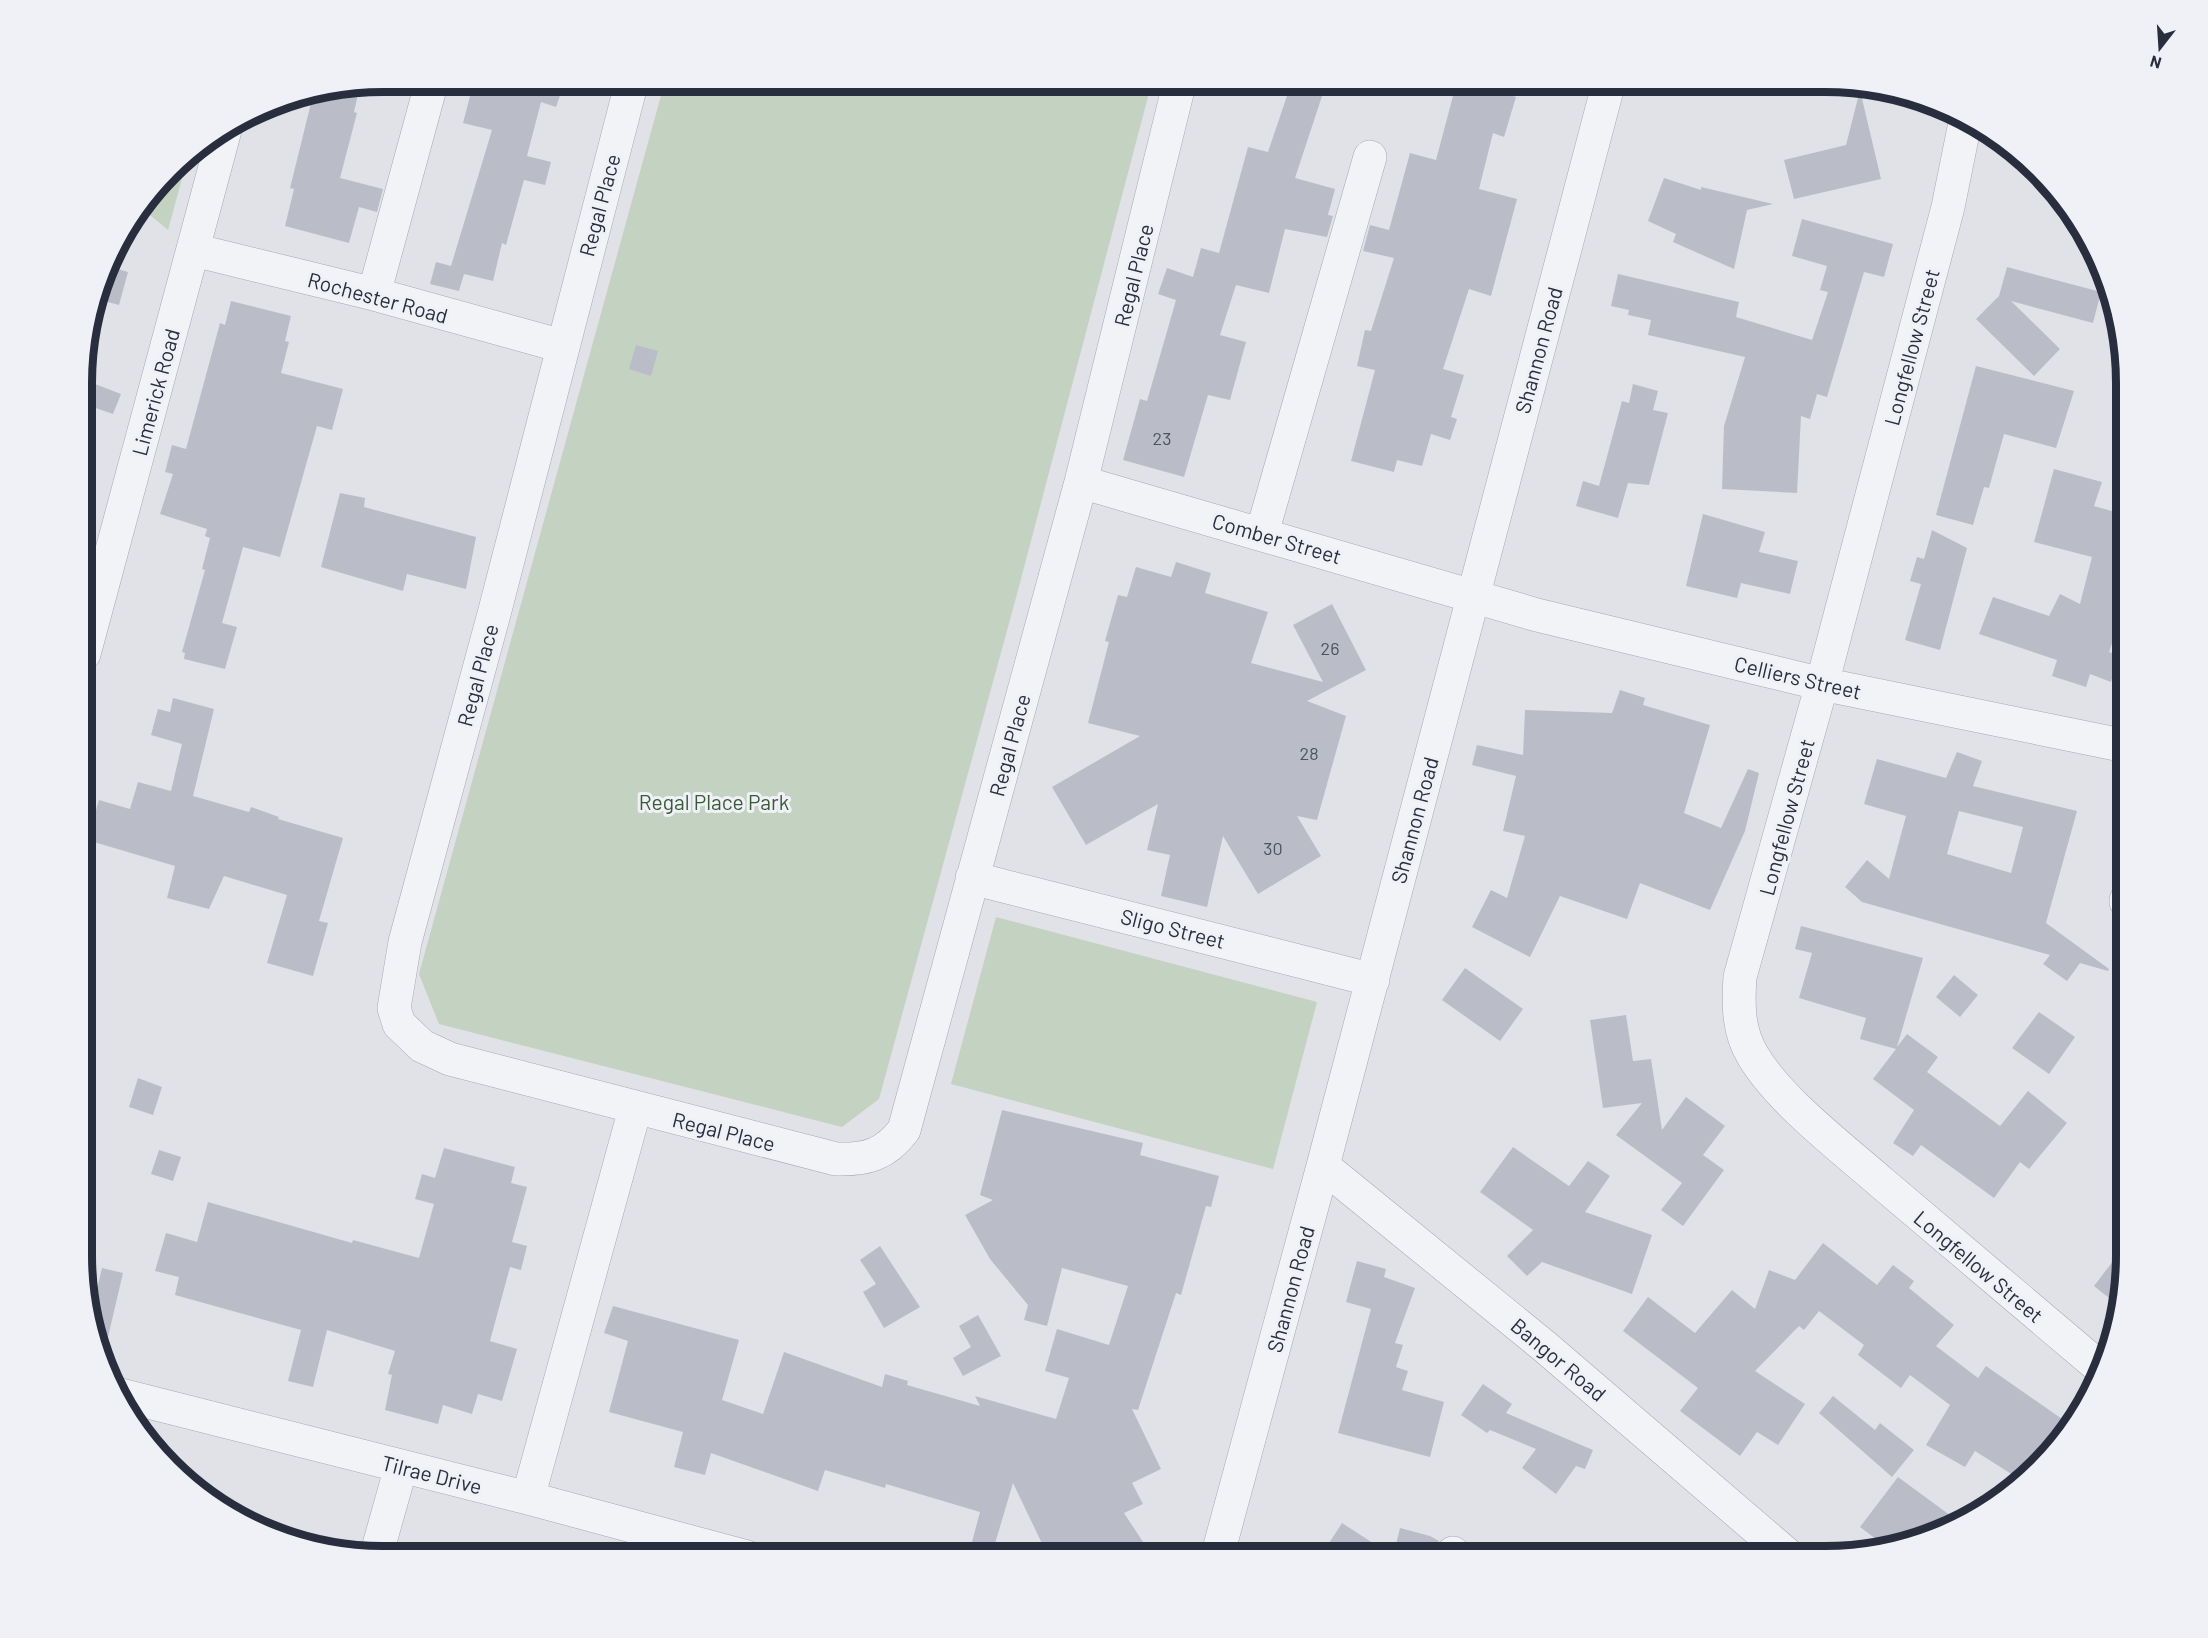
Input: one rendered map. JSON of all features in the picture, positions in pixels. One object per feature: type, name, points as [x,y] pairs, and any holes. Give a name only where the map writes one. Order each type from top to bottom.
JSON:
[{"type":"street","points":[[374,294],[429,92]]},
{"type":"street","name":"Regal Place","points":[[629,92],[494,614],[405,942],[394,1008],[399,1024],[410,1036],[422,1046],[450,1059],[836,1160],[863,1160],[895,1142],[904,1130],[1081,482],[1177,92]]},
{"type":"street","name":"Shannon Road","points":[[1220,1546],[1373,981],[1606,92]]},
{"type":"street","name":"Longfellow Street","points":[[1964,127],[1948,207],[1822,684],[1740,977],[1738,1008],[1744,1037],[1753,1056],[1770,1081],[1850,1155],[2095,1364]]},
{"type":"street","name":"Limerick Road","points":[[92,625],[222,140]]},
{"type":"street","points":[[1262,533],[1370,157]]},
{"type":"street","name":"Rochester Road","points":[[194,250],[374,294],[562,346]]},
{"type":"street","name":"Comber Street","points":[[1081,482],[1262,533],[1473,598]]},
{"type":"street","name":"Celliers Street","points":[[1473,598],[1822,684],[2116,744]]},
{"type":"street","name":"Sligo Street","points":[[972,878],[1373,981]]},
{"type":"street","points":[[528,1498],[635,1109]]},
{"type":"street","name":"Bangor Road","points":[[1323,1166],[1544,1346],[1777,1546]]},
{"type":"street","name":"Tilrae Drive","points":[[128,1397],[528,1498],[706,1546]]},
{"type":"street","points":[[379,1546],[401,1467]]},
{"type":"green space","name":"Regal Place Park","points":[[662,92],[1148,92],[1017,594],[879,1099],[842,1127],[439,1024],[419,974]]},
{"type":"green space","points":[[184,170],[168,230],[147,212]]},
{"type":"green space","points":[[996,917],[1317,1002],[1273,1169],[951,1084]]},
{"type":"building","points":[[471,92],[561,92],[556,107],[541,102],[527,156],[551,162],[545,185],[524,180],[506,245],[502,243],[493,281],[464,274],[459,291],[430,284],[436,262],[451,266],[492,130],[463,123]]},
{"type":"building","points":[[1288,92],[1323,92],[1295,178],[1335,189],[1328,215],[1333,216],[1327,237],[1285,229],[1269,293],[1236,285],[1220,335],[1246,342],[1230,400],[1208,395],[1184,477],[1123,460],[1140,399],[1147,401],[1176,300],[1158,294],[1167,268],[1193,277],[1201,248],[1219,253],[1248,147],[1268,152]]},
{"type":"building","points":[[1454,92],[1501,92],[1516,97],[1504,137],[1493,133],[1479,189],[1517,199],[1491,296],[1469,289],[1443,369],[1464,375],[1451,417],[1457,419],[1450,440],[1431,434],[1422,466],[1397,460],[1394,472],[1351,461],[1375,370],[1357,366],[1365,330],[1371,331],[1394,258],[1363,251],[1370,225],[1389,230],[1410,153],[1436,160]]},
{"type":"building","points":[[358,93],[354,112],[357,113],[340,178],[383,189],[377,212],[359,207],[349,243],[285,226],[294,189],[290,188],[312,100]]},
{"type":"building","points":[[1861,94],[1881,179],[1794,199],[1784,160],[1846,145]]},
{"type":"building","points":[[1664,178],[1701,190],[1701,187],[1773,204],[1747,210],[1734,269],[1673,242],[1676,234],[1648,221]]},
{"type":"building","points":[[1802,219],[1893,244],[1884,277],[1864,272],[1827,397],[1817,394],[1810,419],[1801,416],[1797,493],[1722,489],[1724,426],[1745,357],[1648,335],[1651,320],[1628,315],[1629,310],[1611,306],[1618,274],[1739,302],[1736,317],[1812,340],[1828,292],[1820,290],[1827,266],[1792,256]]},
{"type":"building","points":[[2007,267],[2101,292],[2093,323],[2011,301],[2060,349],[2034,376],[1976,319],[1999,296]]},
{"type":"building","points":[[115,268],[128,272],[119,305],[103,301]]},
{"type":"building","points":[[231,301],[291,316],[285,341],[289,342],[281,373],[343,389],[332,430],[317,426],[280,557],[243,547],[222,623],[237,627],[225,669],[184,659],[185,653],[182,652],[205,570],[202,569],[210,538],[205,536],[207,529],[160,514],[173,474],[165,472],[172,445],[186,449],[220,323],[225,325]]},
{"type":"building","points":[[636,345],[658,351],[651,376],[629,369]]},
{"type":"building","points":[[1976,366],[2074,391],[2056,448],[2004,434],[1989,488],[1984,487],[1973,525],[1936,515]]},
{"type":"building","points":[[95,384],[121,394],[113,414],[92,407],[92,392]]},
{"type":"building","points":[[1633,384],[1658,391],[1653,410],[1668,413],[1649,485],[1628,483],[1618,518],[1576,506],[1583,481],[1599,486],[1622,401],[1629,403]]},
{"type":"building","points":[[2054,469],[2102,482],[2094,506],[2116,512],[2116,632],[2109,652],[2116,654],[2116,665],[2111,682],[2090,674],[2086,687],[2052,676],[2057,660],[1979,634],[1993,597],[2049,616],[2060,594],[2080,604],[2092,557],[2034,542]]},
{"type":"building","points":[[340,493],[365,498],[364,507],[476,537],[466,589],[407,574],[403,591],[321,567]]},
{"type":"building","points":[[1703,514],[1765,532],[1759,552],[1798,561],[1790,594],[1741,583],[1737,598],[1686,586]]},
{"type":"building","points":[[1932,530],[1967,548],[1940,650],[1905,640],[1921,584],[1910,581],[1917,557],[1924,559]]},
{"type":"building","points":[[1176,562],[1211,573],[1205,593],[1268,612],[1251,663],[1323,682],[1293,625],[1332,604],[1366,670],[1307,701],[1346,716],[1317,820],[1297,816],[1321,856],[1258,894],[1223,836],[1207,907],[1161,896],[1170,855],[1147,850],[1158,804],[1086,845],[1052,787],[1140,736],[1088,723],[1109,642],[1105,641],[1118,595],[1127,597],[1136,567],[1171,577]]},
{"type":"building","points":[[1620,690],[1645,698],[1643,705],[1710,725],[1684,813],[1721,828],[1748,769],[1759,773],[1745,831],[1710,910],[1640,883],[1627,919],[1560,896],[1530,957],[1472,927],[1491,890],[1507,898],[1525,836],[1503,831],[1516,776],[1472,765],[1477,745],[1523,755],[1525,710],[1612,713]]},
{"type":"building","points":[[173,698],[214,709],[193,796],[249,812],[251,807],[279,817],[278,819],[343,838],[319,921],[328,923],[313,976],[267,963],[287,895],[224,876],[209,909],[167,898],[175,866],[92,841],[92,823],[99,800],[130,809],[138,782],[171,791],[182,744],[151,735],[158,709],[170,712]]},
{"type":"building","points":[[1957,752],[1982,761],[1973,786],[2077,811],[2046,923],[2109,969],[2108,971],[2080,963],[2067,981],[2043,964],[2050,955],[1862,902],[1845,887],[1867,860],[1889,879],[1906,816],[1864,804],[1877,759],[1946,778]],"holes":[[[1959,811],[2023,827],[2011,873],[1947,854]]]},
{"type":"building","points":[[1801,926],[1923,958],[1897,1047],[1907,1034],[1938,1057],[1927,1072],[2000,1126],[2028,1091],[2067,1123],[2029,1169],[2020,1162],[1994,1198],[1921,1145],[1913,1156],[1893,1143],[1914,1110],[1873,1079],[1896,1049],[1860,1039],[1866,1018],[1799,998],[1812,953],[1795,949]]},
{"type":"building","points":[[1465,968],[1523,1009],[1500,1041],[1442,1000]]},
{"type":"building","points":[[1954,975],[1978,995],[1960,1017],[1936,997]]},
{"type":"building","points":[[2039,1012],[2075,1037],[2049,1074],[2012,1048]]},
{"type":"building","points":[[1626,1015],[1633,1061],[1651,1059],[1662,1130],[1686,1097],[1725,1126],[1703,1155],[1724,1170],[1683,1226],[1661,1210],[1682,1183],[1616,1135],[1642,1103],[1603,1108],[1590,1020]]},
{"type":"building","points":[[138,1078],[162,1087],[153,1115],[129,1107]]},
{"type":"building","points":[[1002,1110],[1143,1143],[1140,1155],[1219,1176],[1211,1207],[1206,1206],[1181,1295],[1176,1293],[1138,1410],[1132,1409],[1161,1469],[1132,1483],[1143,1504],[1124,1513],[1145,1545],[1143,1546],[1070,1546],[1069,1543],[1063,1546],[1043,1546],[1013,1483],[994,1546],[971,1546],[980,1512],[886,1484],[885,1488],[825,1470],[818,1491],[711,1453],[705,1475],[674,1467],[683,1432],[609,1412],[628,1341],[604,1333],[613,1306],[739,1340],[722,1400],[763,1414],[784,1352],[882,1387],[885,1374],[908,1381],[907,1385],[980,1406],[975,1396],[1056,1419],[1069,1378],[1045,1371],[1057,1329],[1109,1345],[1128,1286],[1062,1268],[1047,1326],[1024,1320],[1028,1305],[990,1259],[965,1215],[993,1200],[980,1195]]},
{"type":"building","points":[[1513,1147],[1569,1186],[1588,1161],[1610,1176],[1585,1212],[1652,1235],[1632,1294],[1542,1262],[1527,1276],[1507,1256],[1533,1230],[1480,1192]]},
{"type":"building","points":[[444,1148],[515,1167],[511,1183],[527,1187],[512,1242],[527,1246],[521,1270],[510,1267],[490,1341],[517,1349],[502,1401],[478,1394],[472,1414],[443,1405],[438,1424],[385,1410],[392,1375],[388,1374],[395,1351],[327,1330],[313,1387],[288,1381],[301,1330],[175,1295],[179,1277],[155,1271],[166,1233],[197,1242],[208,1202],[352,1243],[353,1240],[419,1258],[434,1204],[415,1199],[422,1174],[435,1178]]},
{"type":"building","points":[[159,1150],[181,1157],[173,1181],[151,1174]]},
{"type":"building","points":[[1823,1243],[1877,1285],[1893,1265],[1914,1281],[1909,1288],[1954,1325],[1936,1346],[1978,1378],[1986,1366],[2064,1421],[2044,1447],[2015,1476],[1975,1451],[1965,1467],[1926,1445],[1950,1405],[1910,1375],[1901,1388],[1858,1355],[1864,1345],[1819,1311],[1804,1330],[1799,1326],[1755,1371],[1805,1404],[1778,1445],[1757,1432],[1740,1456],[1680,1411],[1698,1388],[1623,1331],[1648,1297],[1695,1333],[1732,1290],[1755,1309],[1769,1270],[1795,1280]]},
{"type":"building","points":[[880,1246],[920,1307],[884,1328],[863,1292],[876,1284],[860,1260]]},
{"type":"building","points":[[2116,1257],[2113,1301],[2094,1286]]},
{"type":"building","points":[[1357,1261],[1386,1269],[1384,1277],[1415,1288],[1395,1343],[1403,1345],[1396,1367],[1408,1371],[1402,1390],[1444,1402],[1430,1457],[1338,1433],[1371,1309],[1346,1302]]},
{"type":"building","points":[[102,1268],[123,1273],[106,1346],[101,1331],[95,1298]]},
{"type":"building","points":[[978,1315],[1001,1356],[963,1376],[953,1358],[971,1347],[959,1326]]},
{"type":"building","points":[[1483,1384],[1512,1404],[1506,1413],[1593,1450],[1585,1469],[1576,1466],[1556,1494],[1522,1468],[1536,1449],[1490,1430],[1487,1433],[1461,1415]]},
{"type":"building","points":[[1833,1396],[1875,1430],[1880,1423],[1914,1450],[1892,1477],[1819,1413]]},
{"type":"building","points":[[1898,1477],[1952,1517],[1919,1531],[1879,1541],[1860,1527]]},
{"type":"building","points":[[1342,1523],[1378,1546],[1327,1546]]},
{"type":"building","points":[[1400,1528],[1430,1536],[1439,1541],[1436,1546],[1396,1546]]}]
